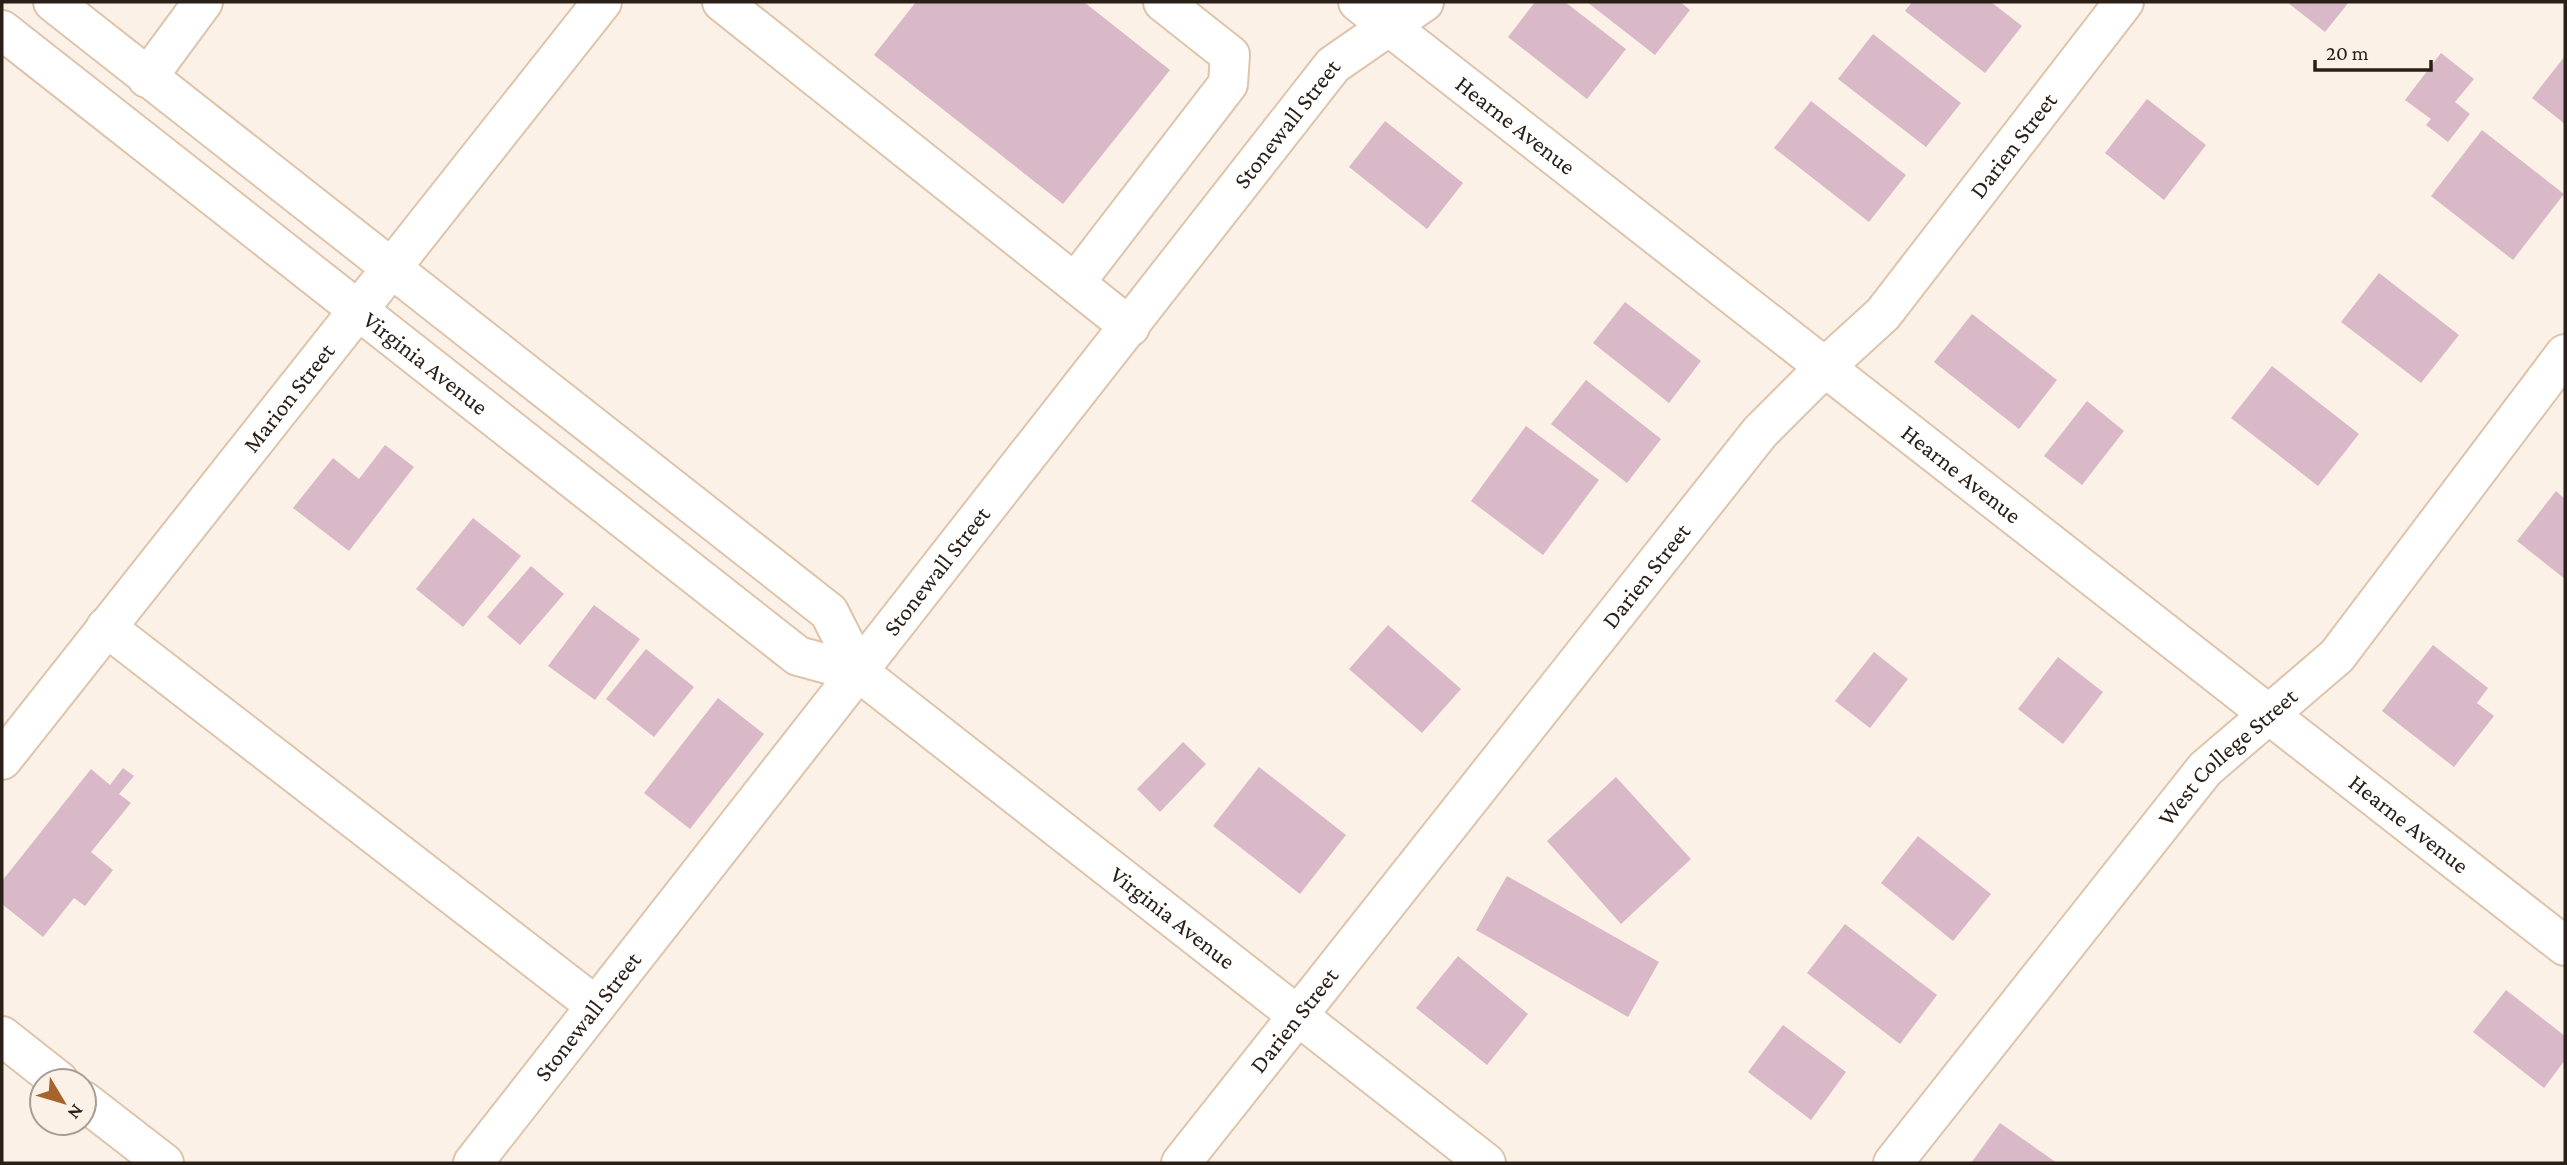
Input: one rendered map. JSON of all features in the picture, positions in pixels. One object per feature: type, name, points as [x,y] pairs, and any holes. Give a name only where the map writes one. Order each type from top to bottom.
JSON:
[{"type":"street","name":"Virginia Avenue","points":[[53,2],[829,612],[860,673]]},
{"type":"street","points":[[147,78],[203,2]]},
{"type":"street","name":"Marion Street","points":[[2,760],[602,2]]},
{"type":"street","points":[[722,2],[1130,327]]},
{"type":"street","points":[[1075,283],[1228,84],[1230,55],[1163,2]]},
{"type":"street","name":"Hearne Avenue","points":[[1359,2],[2565,946]]},
{"type":"street","name":"Stonewall Street","points":[[473,1163],[860,673],[1333,65],[1424,2]]},
{"type":"street","name":"Darien Street","points":[[1181,1163],[1760,432],[1883,314],[2124,2]]},
{"type":"street","name":"Virginia Avenue","points":[[2,30],[798,656],[860,673],[1486,1163]]},
{"type":"street","name":"West College Street","points":[[1893,1163],[2205,769],[2337,656],[2565,354]]},
{"type":"street","points":[[106,627],[596,1006]]},
{"type":"street","points":[[2,1036],[41,1067]]},
{"type":"street","points":[[98,1112],[164,1163]]},
{"type":"building","points":[[916,2],[1084,2],[1170,70],[1063,204],[874,55]]},
{"type":"building","points":[[1535,2],[1565,2],[1626,49],[1587,99],[1508,37]]},
{"type":"building","points":[[1587,2],[1680,2],[1690,10],[1655,55]]},
{"type":"building","points":[[1912,2],[1991,2],[2022,26],[1985,73],[1905,11]]},
{"type":"building","points":[[2287,2],[2349,2],[2325,32]]},
{"type":"building","points":[[1873,34],[1961,103],[1926,147],[1838,79]]},
{"type":"building","points":[[2441,53],[2474,79],[2455,102],[2470,114],[2448,142],[2426,125],[2431,119],[2405,100]]},
{"type":"building","points":[[2565,56],[2565,124],[2532,98]]},
{"type":"building","points":[[2147,99],[2206,145],[2164,200],[2105,153]]},
{"type":"building","points":[[1811,101],[1906,175],[1869,222],[1774,148]]},
{"type":"building","points":[[1385,121],[1463,183],[1427,229],[1349,167]]},
{"type":"building","points":[[2482,130],[2564,194],[2513,260],[2431,196]]},
{"type":"building","points":[[2379,273],[2459,335],[2421,383],[2341,322]]},
{"type":"building","points":[[1625,302],[1701,361],[1669,403],[1593,343]]},
{"type":"building","points":[[1972,314],[2057,380],[2019,429],[1934,362]]},
{"type":"building","points":[[2272,366],[2359,434],[2318,486],[2231,418]]},
{"type":"building","points":[[1586,380],[1661,439],[1627,483],[1551,424]]},
{"type":"building","points":[[2087,401],[2124,431],[2082,485],[2044,456]]},
{"type":"building","points":[[1526,426],[1599,480],[1543,555],[1471,501]]},
{"type":"building","points":[[385,445],[414,467],[349,551],[293,508],[333,458],[359,479]]},
{"type":"building","points":[[2556,491],[2565,499],[2565,579],[2517,541]]},
{"type":"building","points":[[473,518],[521,556],[463,627],[416,589]]},
{"type":"building","points":[[531,566],[564,594],[520,645],[487,617]]},
{"type":"building","points":[[594,605],[640,639],[595,700],[548,666]]},
{"type":"building","points":[[1388,625],[1461,689],[1422,733],[1349,669]]},
{"type":"building","points":[[2433,645],[2488,688],[2477,703],[2494,716],[2454,767],[2382,711]]},
{"type":"building","points":[[646,649],[694,687],[654,737],[606,699]]},
{"type":"building","points":[[1874,652],[1908,679],[1870,728],[1835,701]]},
{"type":"building","points":[[2058,657],[2103,692],[2063,744],[2018,709]]},
{"type":"building","points":[[718,698],[764,734],[690,829],[644,793]]},
{"type":"building","points":[[1183,742],[1206,764],[1160,812],[1137,789]]},
{"type":"building","points":[[1259,767],[1346,835],[1300,894],[1213,826]]},
{"type":"building","points":[[123,768],[134,776],[119,794],[131,803],[91,852],[113,870],[85,906],[74,898],[43,937],[2,904],[2,881],[91,769],[110,785]]},
{"type":"building","points":[[1616,777],[1691,859],[1621,924],[1547,841]]},
{"type":"building","points":[[1918,836],[1991,894],[1953,941],[1881,883]]},
{"type":"building","points":[[1507,876],[1659,962],[1628,1017],[1476,930]]},
{"type":"building","points":[[1845,924],[1937,995],[1900,1044],[1807,973]]},
{"type":"building","points":[[1458,956],[1528,1014],[1487,1065],[1416,1008]]},
{"type":"building","points":[[2506,990],[2565,1036],[2565,1060],[2544,1088],[2473,1032]]},
{"type":"building","points":[[1783,1025],[1846,1072],[1811,1120],[1748,1072]]},
{"type":"building","points":[[2000,1123],[2057,1163],[1971,1163]]}]
